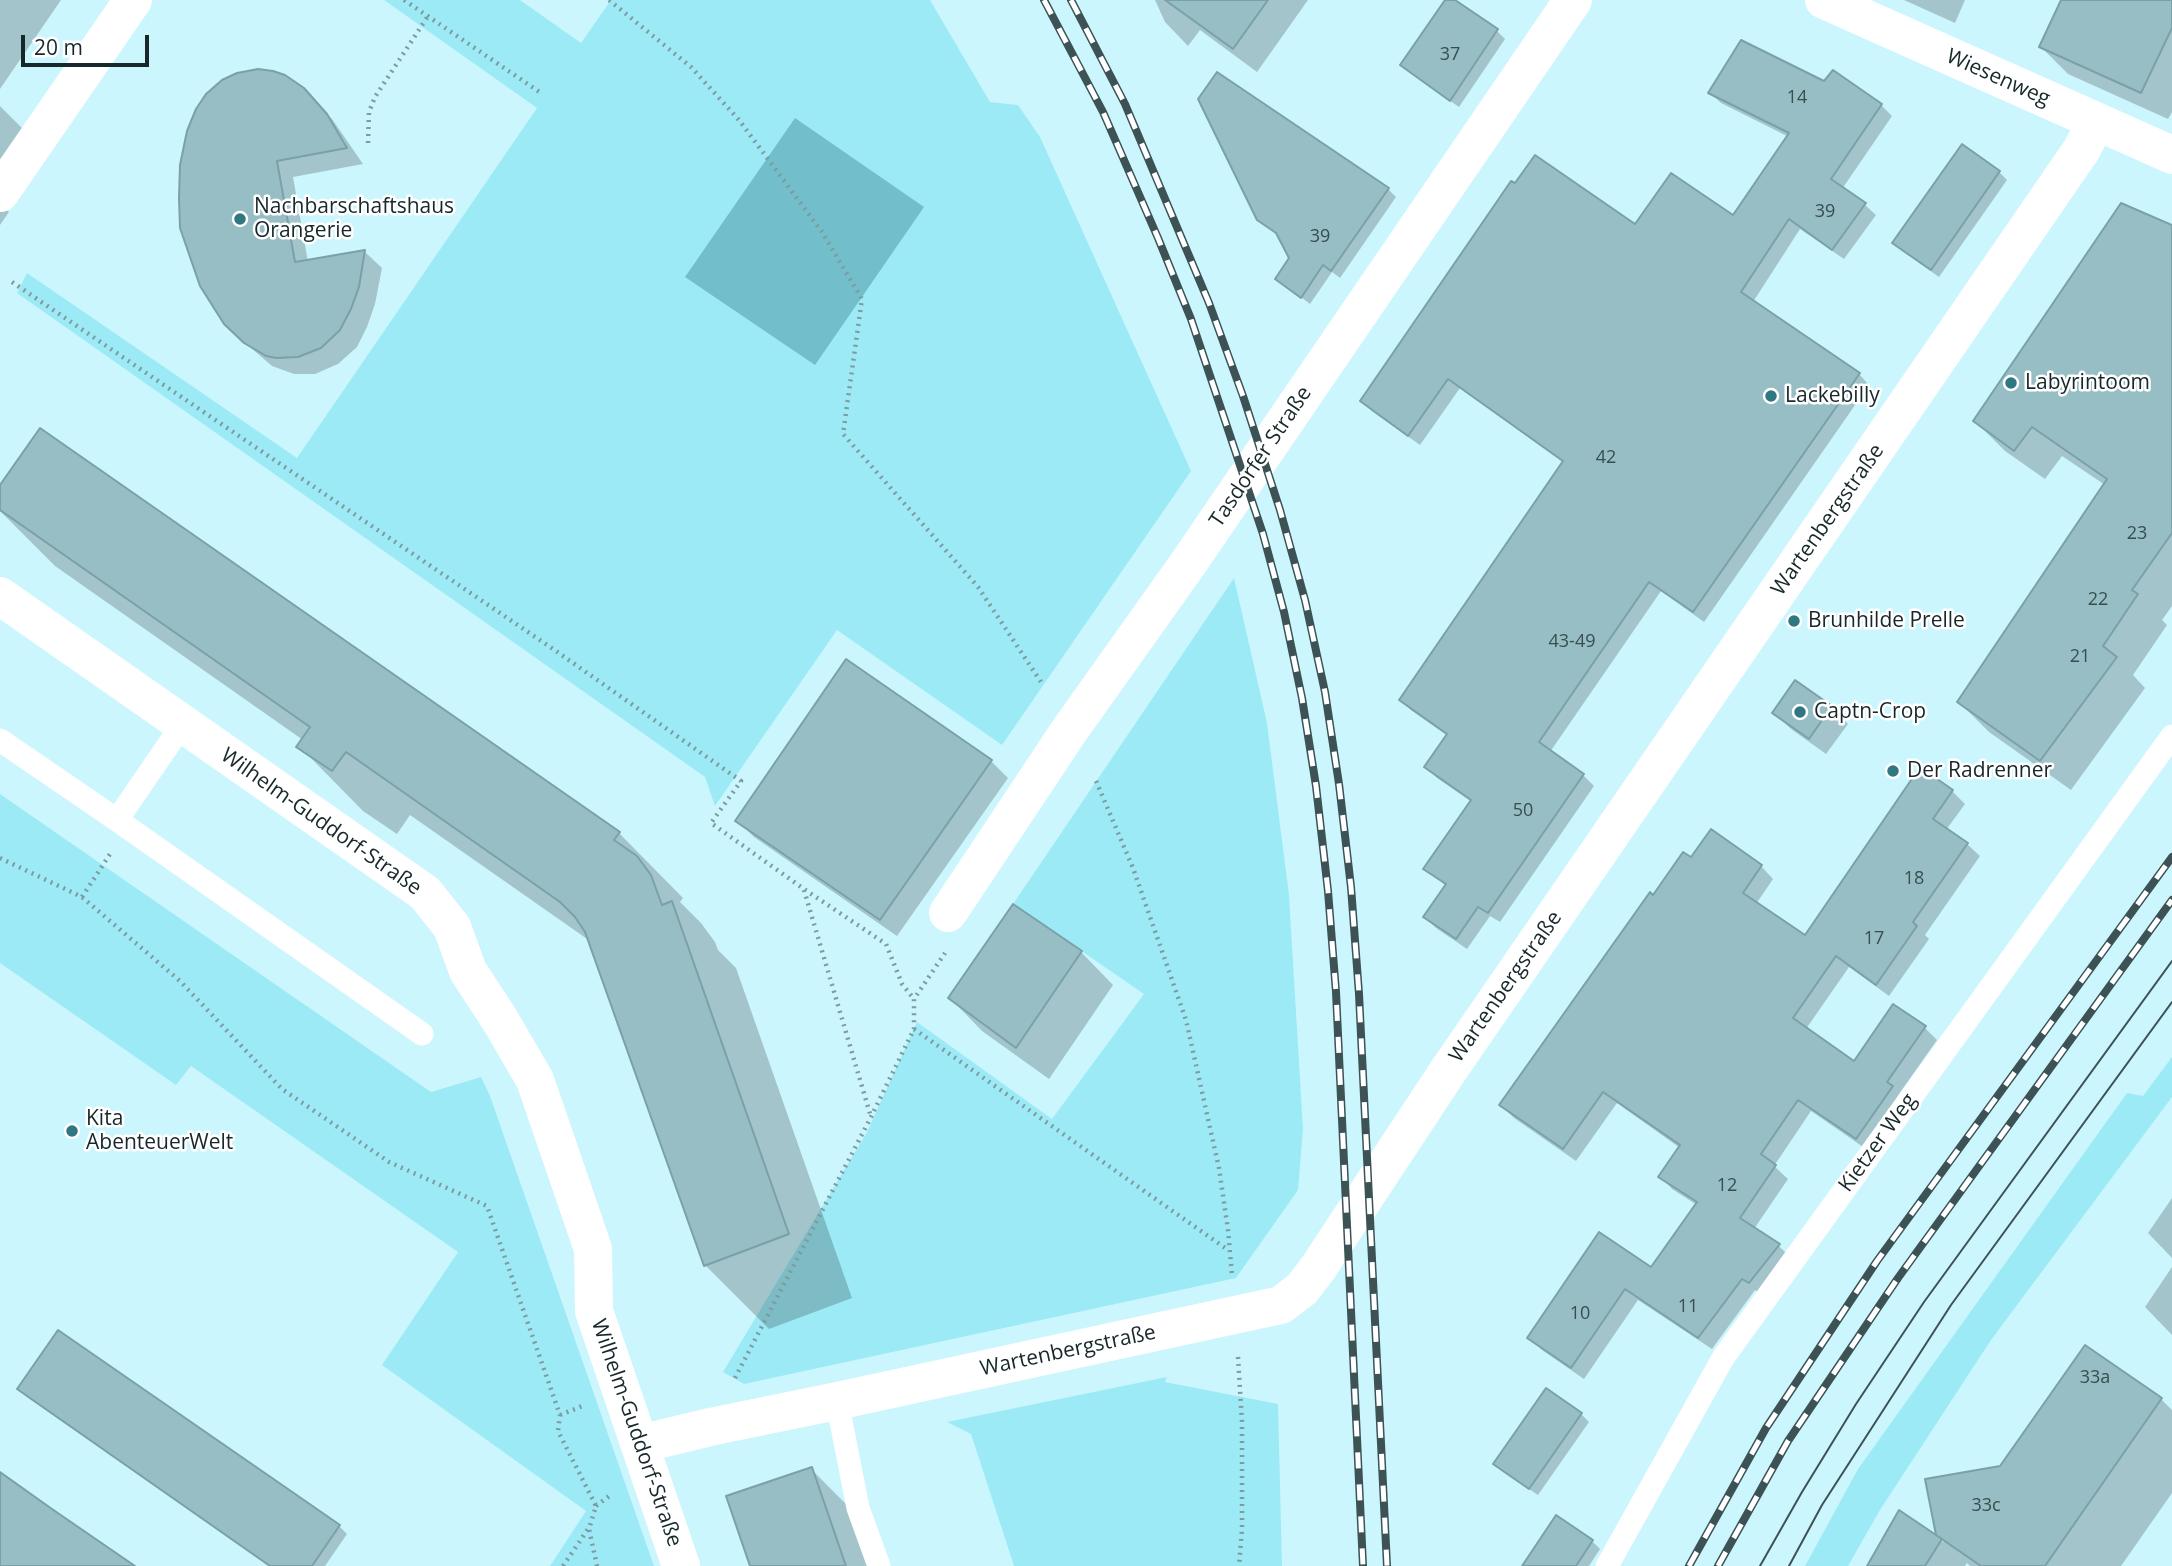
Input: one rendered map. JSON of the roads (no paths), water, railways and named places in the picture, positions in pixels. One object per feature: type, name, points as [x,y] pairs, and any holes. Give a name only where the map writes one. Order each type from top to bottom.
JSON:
[{"type":"street","points":[[0,193],[133,0]]},
{"type":"street","name":"Tasdorfer Straße","points":[[948,913],[1069,730],[1187,565],[1573,0]]},
{"type":"street","name":"Wiesenweg","points":[[1824,0],[2172,155]]},
{"type":"street","name":"Wartenbergstraße","points":[[640,1444],[1281,1305],[1302,1289],[1456,1059],[2082,149],[2096,122]]},
{"type":"street","name":"Wilhelm-Guddorf-Straße","points":[[0,596],[425,893],[452,928],[468,971],[535,1080],[593,1249],[594,1311],[681,1566]]},
{"type":"lane","points":[[117,820],[182,725]]},
{"type":"lane","name":"Kietzer Weg","points":[[1607,1566],[1723,1358],[2172,736]]},
{"type":"lane","points":[[0,740],[422,1034]]},
{"type":"lane","points":[[836,1402],[858,1507],[879,1566]]},
{"type":"tram line","points":[[1760,1566],[1856,1404],[1924,1302],[2172,961]]},
{"type":"tram line","points":[[1789,1566],[1822,1505],[1951,1305],[2172,1002]]},
{"type":"railway","points":[[1044,0],[1103,112],[1191,319],[1263,534],[1284,612],[1302,698],[1316,786],[1336,992],[1363,1566]]},
{"type":"railway","points":[[1071,0],[1125,104],[1209,303],[1280,510],[1305,600],[1325,692],[1351,887],[1359,994],[1387,1566]]},
{"type":"railway","points":[[1689,1566],[1766,1428],[1877,1261],[2172,857]]},
{"type":"railway","points":[[1718,1566],[1788,1441],[1898,1278],[2172,900]]},
{"type":"place","name":"Nachbarschaftshaus Orangerie","points":[[240,219]]},
{"type":"place","name":"Labyrintoom","points":[[2011,383]]},
{"type":"place","name":"Lackebilly","points":[[1771,396]]},
{"type":"place","name":"Brunhilde Prelle","points":[[1794,621]]},
{"type":"place","name":"Captn-Crop","points":[[1800,712]]},
{"type":"place","name":"Der Radrenner","points":[[1893,771]]},
{"type":"place","name":"Kita AbenteuerWelt","points":[[72,1131]]}]
